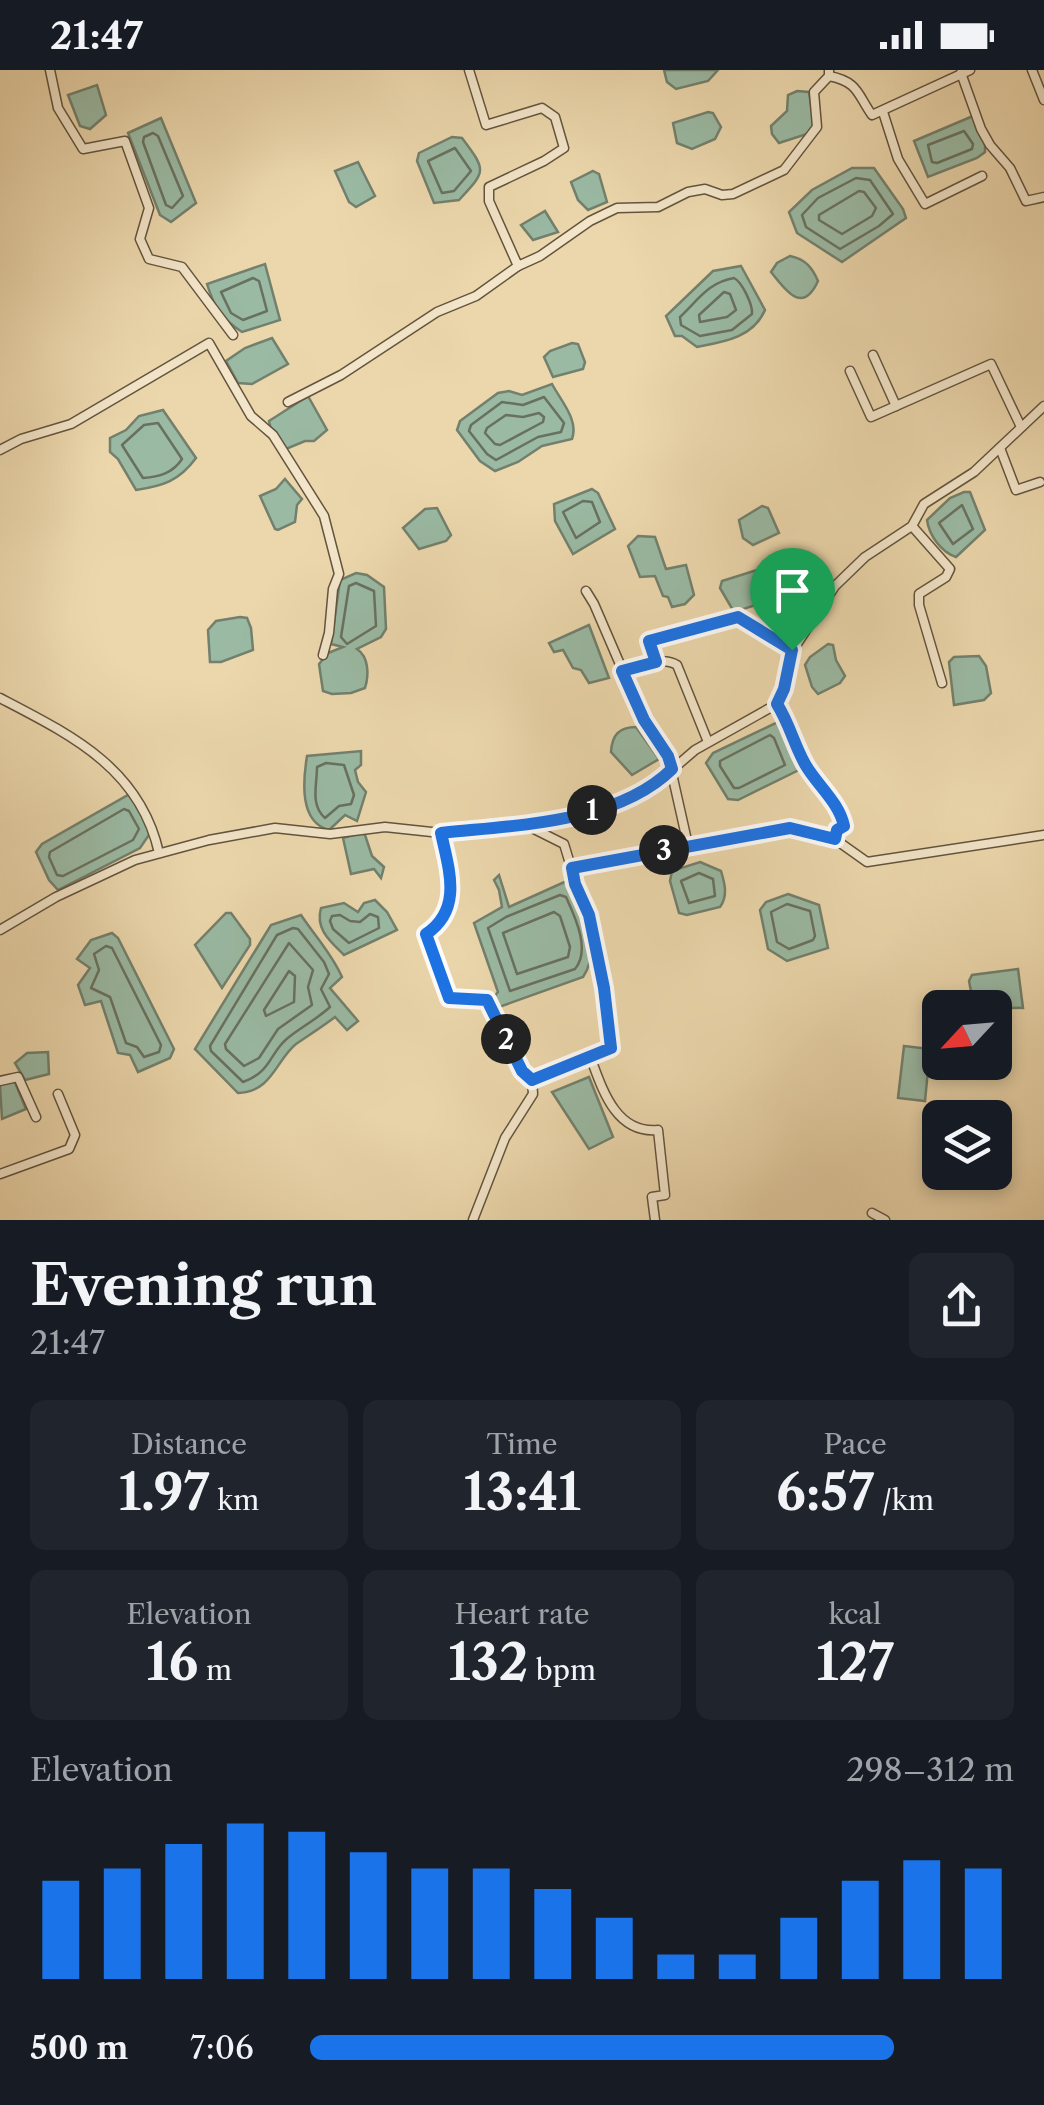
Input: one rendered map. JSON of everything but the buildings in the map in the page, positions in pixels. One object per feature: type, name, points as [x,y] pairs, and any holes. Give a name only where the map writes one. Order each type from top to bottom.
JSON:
[{"type":"street","points":[[50,70],[58,108],[82,149],[125,142],[149,208],[140,238],[149,259],[182,267],[233,335]]},
{"type":"street","points":[[469,70],[486,125],[542,108],[555,116],[564,148],[489,187],[487,194],[518,266]]},
{"type":"street","points":[[1032,70],[1044,100]]},
{"type":"street","points":[[288,402],[342,374],[437,312],[476,296],[518,266],[616,208],[658,207],[688,192],[706,189],[733,194],[784,170],[817,127],[814,92],[829,73],[856,88],[870,114],[883,112],[965,72],[981,130],[990,145],[1010,168],[1026,201],[1044,197]]},
{"type":"street","points":[[883,112],[898,159],[924,204],[982,176]]},
{"type":"street","points":[[0,450],[21,439],[71,424],[209,343],[251,416],[272,436],[324,516],[339,574],[323,656]]},
{"type":"street","points":[[873,355],[896,406]]},
{"type":"street","points":[[850,371],[870,416],[988,363],[994,366],[1021,427]]},
{"type":"street","points":[[0,930],[56,897],[136,860],[275,828],[330,834],[385,827],[441,833],[527,826],[636,795],[708,742],[777,704],[792,650],[835,586],[865,557],[912,526],[924,504],[974,472],[1044,406]]},
{"type":"street","points":[[1000,448],[1016,490],[1040,482]]},
{"type":"street","points":[[912,526],[950,569],[946,577],[919,594],[942,683]]},
{"type":"street","points":[[586,591],[644,720],[668,756],[688,845]]},
{"type":"street","points":[[656,662],[649,641],[738,617],[792,650]]},
{"type":"street","points":[[622,671],[671,660],[677,665],[708,742]]},
{"type":"street","points":[[0,698],[83,742],[106,763],[142,806],[160,853]]},
{"type":"street","points":[[777,704],[792,728],[797,749],[809,771],[845,824],[837,830],[835,839]]},
{"type":"street","points":[[527,826],[564,844],[589,915],[611,1048],[532,1080]]},
{"type":"street","points":[[572,868],[790,828],[835,839],[867,862],[1044,835]]},
{"type":"street","points":[[441,833],[452,897],[436,926],[426,934],[430,952],[449,998],[487,1000],[522,1071],[532,1080],[534,1094],[505,1138],[473,1220]]},
{"type":"street","points":[[590,1056],[611,1107],[626,1122],[646,1131],[658,1130],[666,1195],[652,1197],[655,1220]]},
{"type":"street","points":[[0,1081],[18,1078],[36,1117]]},
{"type":"street","points":[[0,1174],[69,1149],[75,1134],[58,1094]]},
{"type":"street","points":[[872,1213],[886,1220]]},
{"type":"water","points":[[664,70],[718,70],[708,81],[676,89],[667,82]]},
{"type":"water","points":[[97,85],[106,115],[90,129],[80,126],[68,95]]},
{"type":"water","points":[[809,92],[814,125],[807,134],[779,143],[771,126],[787,111],[788,95]]},
{"type":"water","points":[[713,113],[721,127],[715,139],[692,149],[677,143],[673,123]]},
{"type":"water","points":[[973,116],[985,152],[928,177],[914,141]]},
{"type":"water","points":[[161,118],[196,203],[171,222],[160,215],[128,133]]},
{"type":"water","points":[[452,137],[462,138],[480,170],[459,200],[434,203],[417,161],[419,153]]},
{"type":"water","points":[[358,162],[375,196],[356,207],[349,202],[335,171]]},
{"type":"water","points":[[852,168],[874,168],[906,218],[842,262],[797,233],[789,212],[812,190]]},
{"type":"water","points":[[593,171],[599,174],[607,202],[588,210],[578,200],[571,182]]},
{"type":"water","points":[[545,211],[558,232],[533,240],[521,225]]},
{"type":"water","points":[[790,256],[807,264],[818,281],[806,297],[794,296],[771,272],[777,263]]},
{"type":"water","points":[[265,264],[280,320],[242,332],[220,312],[207,284]]},
{"type":"water","points":[[741,266],[765,310],[753,327],[736,337],[697,347],[682,336],[675,336],[666,316],[713,271]]},
{"type":"water","points":[[272,338],[288,364],[252,384],[238,383],[226,361],[245,348]]},
{"type":"water","points":[[572,343],[578,344],[585,362],[583,369],[553,377],[544,357]]},
{"type":"water","points":[[552,384],[571,418],[572,439],[542,446],[495,471],[480,461],[457,430],[460,421],[498,393],[522,395]]},
{"type":"water","points":[[308,396],[327,430],[314,441],[286,449],[269,421]]},
{"type":"water","points":[[163,410],[196,458],[170,481],[136,490],[110,452],[110,438],[126,430],[139,416]]},
{"type":"water","points":[[285,479],[302,499],[297,505],[295,522],[278,530],[260,496],[276,489]]},
{"type":"water","points":[[592,489],[598,493],[615,529],[573,554],[555,521],[554,504]]},
{"type":"water","points":[[970,492],[985,530],[956,557],[937,542],[927,520],[950,498]]},
{"type":"water","points":[[762,506],[768,508],[779,533],[753,545],[743,538],[739,520]]},
{"type":"water","points":[[437,508],[451,535],[446,541],[419,549],[403,528],[425,509]]},
{"type":"water","points":[[638,536],[655,537],[666,569],[686,565],[694,595],[685,604],[672,607],[655,576],[640,577],[628,546]]},
{"type":"water","points":[[757,570],[771,592],[759,604],[734,612],[720,588],[722,581]]},
{"type":"water","points":[[356,573],[367,575],[384,587],[386,629],[381,637],[357,649],[367,667],[365,688],[332,694],[323,691],[319,664],[328,653],[343,647],[331,644],[340,580]]},
{"type":"water","points":[[247,618],[251,628],[253,650],[210,662],[208,630],[216,621]]},
{"type":"water","points":[[589,625],[609,678],[589,683],[581,670],[573,668],[563,650],[554,652],[549,643]]},
{"type":"water","points":[[828,644],[833,645],[845,676],[840,683],[818,694],[805,665]]},
{"type":"water","points":[[979,656],[986,666],[991,693],[984,700],[954,705],[949,662],[954,657]]},
{"type":"water","points":[[778,722],[801,769],[738,800],[728,799],[706,763],[713,753]]},
{"type":"water","points":[[636,727],[659,759],[632,775],[611,752],[618,733]]},
{"type":"water","points":[[361,751],[361,765],[355,770],[366,792],[357,821],[345,815],[329,830],[319,826],[305,799],[307,756]]},
{"type":"water","points":[[128,795],[133,797],[151,832],[140,848],[58,890],[36,852],[42,844]]},
{"type":"water","points":[[364,832],[372,856],[384,867],[381,878],[374,869],[351,874],[343,838]]},
{"type":"water","points":[[700,862],[721,871],[723,903],[687,915],[679,913],[670,881],[672,871]]},
{"type":"water","points":[[499,875],[509,907],[569,880],[591,941],[589,965],[583,977],[499,1007],[493,998],[498,992],[474,923],[502,907],[494,880]]},
{"type":"water","points":[[788,894],[819,905],[828,948],[787,961],[768,949],[760,910],[766,902]]},
{"type":"water","points":[[375,900],[397,930],[344,955],[322,928],[321,908],[344,903],[358,912],[364,903]]},
{"type":"water","points":[[226,913],[231,913],[250,939],[250,945],[222,988],[195,945]]},
{"type":"water","points":[[301,915],[342,977],[330,988],[358,1021],[347,1030],[335,1017],[296,1044],[259,1087],[238,1093],[195,1049],[271,925]]},
{"type":"water","points":[[112,933],[174,1049],[170,1058],[138,1072],[130,1055],[118,1053],[101,1001],[85,1005],[78,985],[90,968],[77,959],[91,940]]},
{"type":"water","points":[[1018,969],[1023,1008],[1012,1008],[1012,990],[971,990],[972,975]]},
{"type":"water","points":[[904,1046],[922,1048],[922,1080],[927,1080],[925,1100],[898,1098]]},
{"type":"water","points":[[48,1052],[49,1074],[25,1080],[15,1063],[27,1053]]},
{"type":"water","points":[[589,1077],[613,1137],[589,1149],[552,1092]]},
{"type":"water","points":[[14,1080],[26,1109],[2,1119],[0,1085]]},
{"type":"route","points":[[738,617],[792,650],[777,704],[792,728],[797,749],[809,771],[832,800],[844,826],[837,830],[835,839],[790,828],[572,868],[589,915],[611,1048],[532,1080],[522,1071],[487,1000],[449,998],[430,952],[426,934],[447,911],[452,897],[441,833],[527,826],[562,818],[636,795],[672,769],[622,671],[656,662],[649,641],[738,617]]}]
